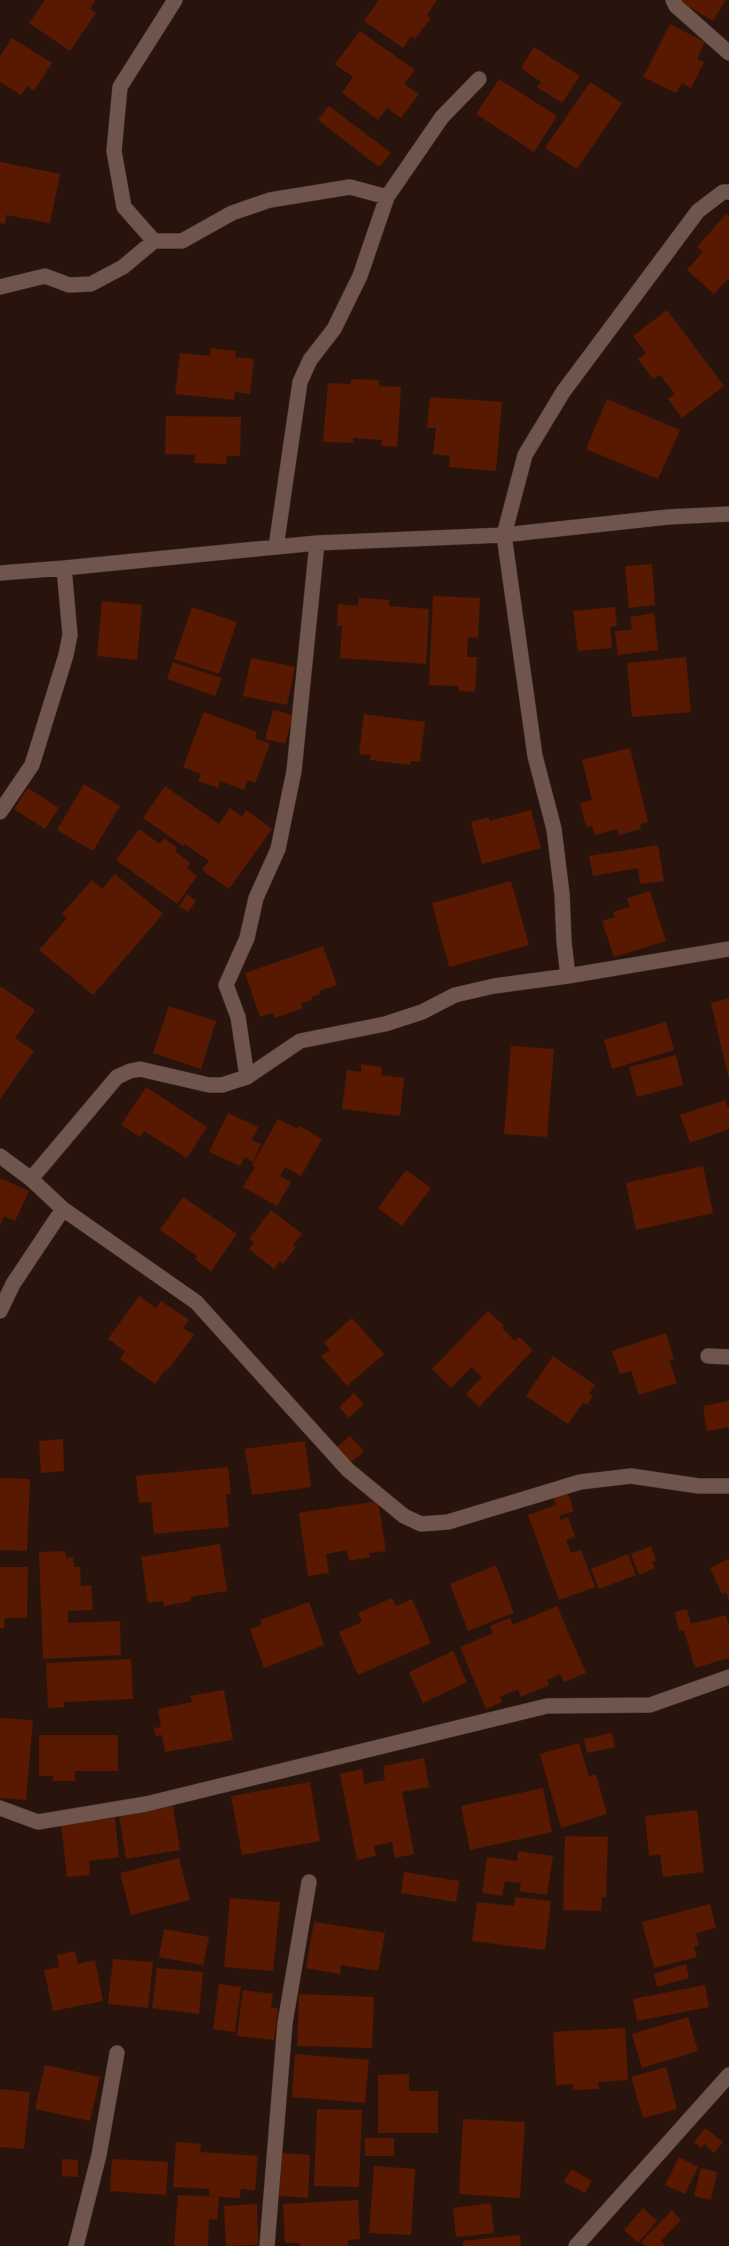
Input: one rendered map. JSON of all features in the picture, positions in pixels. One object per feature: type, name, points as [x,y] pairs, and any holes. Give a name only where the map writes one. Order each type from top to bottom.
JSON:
[{"type":"street","points":[[154,241],[124,207],[114,151],[120,87],[175,0]]},
{"type":"street","points":[[673,0],[676,6],[729,53]]},
{"type":"street","points":[[276,547],[300,382],[310,360],[334,329],[360,276],[387,197],[442,117],[479,79]]},
{"type":"street","points":[[0,287],[45,276],[69,285],[91,284],[123,267],[154,241],[182,241],[232,213],[270,200],[350,187],[387,197]]},
{"type":"street","points":[[568,976],[562,894],[554,829],[535,756],[504,535],[525,455],[563,392],[698,211],[723,192],[729,192]]},
{"type":"street","points":[[0,573],[317,543],[504,535],[668,517],[729,514]]},
{"type":"street","points":[[247,1077],[238,1017],[226,985],[247,938],[256,898],[278,849],[292,783],[317,543]]},
{"type":"street","points":[[0,812],[32,765],[66,655],[70,635],[64,568]]},
{"type":"street","points":[[31,1179],[117,1077],[130,1071],[140,1070],[209,1085],[222,1085],[247,1077],[300,1041],[385,1024],[422,1012],[454,995],[494,986],[729,949]]},
{"type":"street","points":[[0,1156],[31,1179],[63,1209],[196,1302],[348,1470],[404,1516],[421,1524],[448,1522],[580,1482],[631,1476],[699,1486],[729,1485]]},
{"type":"street","points":[[0,1311],[12,1284],[63,1209]]},
{"type":"street","points":[[708,1356],[729,1357]]},
{"type":"street","points":[[0,1808],[38,1822],[135,1806],[547,1706],[650,1705],[729,1677]]},
{"type":"street","points":[[267,2246],[285,2023],[309,1882]]},
{"type":"street","points":[[76,2246],[99,2155],[117,2053]]},
{"type":"street","points":[[576,2246],[729,2075]]},
{"type":"building","points":[[45,0],[95,0],[90,9],[96,13],[70,51],[29,23]]},
{"type":"building","points":[[379,0],[437,0],[427,15],[431,18],[415,39],[411,36],[403,48],[364,21]]},
{"type":"building","points":[[678,0],[726,0],[713,21]]},
{"type":"building","points":[[670,24],[705,42],[697,59],[704,62],[691,88],[682,83],[676,93],[643,77]]},
{"type":"building","points":[[360,31],[415,70],[404,84],[419,94],[401,118],[387,108],[378,120],[342,93],[353,77],[335,64]]},
{"type":"building","points":[[12,38],[52,63],[34,91],[27,86],[21,95],[0,82],[0,56]]},
{"type":"building","points":[[534,47],[580,76],[562,103],[537,87],[541,82],[521,68]]},
{"type":"building","points":[[499,79],[557,116],[534,152],[476,114]]},
{"type":"building","points":[[590,82],[622,103],[577,169],[545,148]]},
{"type":"building","points":[[329,106],[391,153],[379,167],[318,120]]},
{"type":"building","points":[[0,162],[60,174],[50,223],[6,215],[5,224],[0,223]]},
{"type":"building","points":[[726,214],[729,217],[729,278],[714,294],[687,270],[703,252],[697,247]]},
{"type":"building","points":[[667,310],[724,386],[682,418],[668,399],[675,394],[660,375],[653,379],[638,359],[646,353],[633,336]]},
{"type":"building","points":[[211,348],[236,351],[235,357],[254,359],[250,394],[235,392],[234,400],[175,394],[180,353],[210,356]]},
{"type":"building","points":[[351,379],[379,380],[379,386],[401,387],[397,447],[381,446],[382,440],[353,438],[353,443],[323,442],[328,383],[351,384]]},
{"type":"building","points":[[430,397],[502,402],[496,471],[449,467],[450,456],[433,454],[436,428],[427,428]]},
{"type":"building","points":[[607,399],[680,430],[658,479],[586,449]]},
{"type":"building","points":[[166,416],[241,417],[240,456],[227,456],[226,464],[194,463],[195,455],[165,454]]},
{"type":"building","points":[[652,564],[655,605],[629,608],[625,566]]},
{"type":"building","points":[[433,596],[480,598],[478,638],[468,637],[467,657],[477,657],[475,692],[459,691],[459,686],[429,685]]},
{"type":"building","points":[[359,598],[389,600],[389,606],[429,609],[426,664],[340,658],[342,626],[337,626],[338,604],[358,606]]},
{"type":"building","points":[[102,601],[142,605],[137,660],[97,656]]},
{"type":"building","points":[[192,607],[237,622],[219,674],[174,659]]},
{"type":"building","points":[[615,607],[617,626],[610,627],[612,648],[578,651],[573,611]]},
{"type":"building","points":[[654,613],[658,650],[618,655],[615,631],[632,630],[630,617]]},
{"type":"building","points":[[686,657],[691,712],[632,717],[627,663]]},
{"type":"building","points":[[251,658],[295,667],[287,705],[243,696]]},
{"type":"building","points":[[173,662],[222,678],[215,696],[167,679]]},
{"type":"building","points":[[273,710],[293,715],[285,744],[265,739]]},
{"type":"building","points":[[204,712],[257,732],[255,738],[270,744],[255,783],[247,780],[244,790],[220,781],[218,788],[198,781],[201,774],[183,767]]},
{"type":"building","points":[[364,714],[425,722],[420,762],[410,761],[410,765],[370,760],[371,755],[359,754]]},
{"type":"building","points":[[630,748],[648,822],[640,824],[641,829],[619,835],[617,829],[595,835],[592,826],[586,827],[580,803],[592,800],[582,760]]},
{"type":"building","points":[[84,784],[120,806],[93,851],[57,830]]},
{"type":"building","points":[[165,786],[219,824],[230,808],[242,817],[246,810],[272,829],[229,889],[202,870],[209,861],[143,818]]},
{"type":"building","points":[[28,788],[59,808],[45,829],[14,809]]},
{"type":"building","points":[[531,810],[541,848],[482,864],[471,822],[489,817],[489,821]]},
{"type":"building","points":[[139,829],[160,844],[164,838],[177,848],[175,851],[190,863],[187,868],[197,876],[177,904],[116,860]]},
{"type":"building","points":[[658,845],[664,881],[640,884],[638,868],[593,876],[589,856]]},
{"type":"building","points":[[115,874],[163,914],[93,995],[39,950],[67,918],[62,914],[92,880],[102,889]]},
{"type":"building","points":[[511,881],[529,945],[449,967],[432,903]]},
{"type":"building","points":[[650,891],[666,941],[614,957],[602,921],[615,917],[613,912],[630,907],[627,898]]},
{"type":"building","points":[[187,894],[196,901],[188,912],[179,906]]},
{"type":"building","points":[[323,946],[337,985],[319,991],[320,994],[311,997],[312,1000],[301,1003],[303,1008],[275,1018],[273,1013],[260,1017],[245,973]]},
{"type":"building","points":[[0,986],[35,1010],[15,1038],[34,1051],[0,1099]]},
{"type":"building","points":[[729,998],[729,1075],[728,1075],[711,1003]]},
{"type":"building","points":[[169,1006],[216,1021],[201,1069],[153,1053]]},
{"type":"building","points":[[666,1022],[674,1050],[612,1069],[604,1040]]},
{"type":"building","points":[[511,1046],[554,1049],[547,1137],[504,1134]]},
{"type":"building","points":[[676,1055],[683,1085],[637,1097],[629,1067]]},
{"type":"building","points":[[361,1064],[382,1067],[381,1075],[404,1078],[400,1116],[342,1109],[347,1070],[361,1072]]},
{"type":"building","points":[[146,1087],[207,1127],[187,1158],[144,1131],[140,1137],[121,1125]]},
{"type":"building","points":[[725,1100],[729,1110],[729,1129],[690,1143],[680,1115]]},
{"type":"building","points":[[228,1113],[258,1127],[252,1140],[261,1144],[253,1162],[245,1157],[240,1166],[209,1152]]},
{"type":"building","points":[[278,1119],[298,1129],[300,1126],[322,1139],[301,1176],[285,1167],[280,1176],[291,1182],[277,1206],[243,1187],[255,1167],[252,1165]]},
{"type":"building","points":[[703,1166],[713,1213],[636,1230],[626,1183]]},
{"type":"building","points":[[406,1170],[431,1188],[402,1226],[378,1208]]},
{"type":"building","points":[[0,1178],[29,1191],[15,1221],[4,1216],[0,1225]]},
{"type":"building","points":[[183,1197],[237,1234],[211,1271],[195,1259],[197,1256],[160,1230]]},
{"type":"building","points":[[271,1210],[302,1234],[293,1245],[296,1247],[283,1264],[280,1261],[274,1269],[249,1249],[254,1242],[249,1239]]},
{"type":"building","points":[[139,1296],[156,1308],[161,1301],[189,1320],[183,1328],[194,1335],[155,1384],[120,1359],[125,1351],[108,1339]]},
{"type":"building","points":[[488,1311],[504,1326],[502,1328],[515,1341],[519,1337],[533,1350],[479,1407],[466,1394],[482,1377],[471,1367],[451,1388],[432,1369]]},
{"type":"building","points":[[352,1318],[384,1354],[347,1386],[321,1356],[330,1350],[324,1343]]},
{"type":"building","points":[[666,1333],[674,1359],[669,1360],[677,1383],[639,1395],[631,1371],[620,1374],[612,1351]]},
{"type":"building","points":[[553,1356],[595,1385],[589,1394],[593,1396],[587,1405],[583,1403],[568,1424],[526,1396]]},
{"type":"building","points":[[354,1393],[364,1404],[349,1418],[339,1407]]},
{"type":"building","points":[[729,1401],[729,1427],[707,1431],[703,1406]]},
{"type":"building","points":[[350,1436],[364,1451],[351,1462],[337,1447]]},
{"type":"building","points":[[63,1439],[64,1471],[41,1473],[39,1441]]},
{"type":"building","points":[[305,1441],[311,1487],[252,1495],[245,1449]]},
{"type":"building","points":[[228,1467],[231,1494],[226,1494],[229,1527],[154,1534],[151,1502],[139,1503],[136,1476]]},
{"type":"building","points":[[0,1478],[30,1479],[27,1551],[0,1550]]},
{"type":"building","points":[[567,1491],[574,1511],[559,1516],[561,1520],[568,1517],[575,1537],[566,1540],[571,1553],[581,1550],[595,1587],[559,1600],[528,1515],[556,1505],[553,1496]]},
{"type":"building","points":[[378,1501],[386,1551],[369,1553],[370,1557],[349,1561],[347,1550],[326,1554],[329,1573],[308,1576],[299,1513]]},
{"type":"building","points":[[220,1544],[227,1591],[190,1597],[191,1601],[164,1606],[163,1601],[148,1603],[141,1557]]},
{"type":"building","points":[[651,1546],[656,1561],[652,1562],[655,1568],[639,1575],[631,1554]]},
{"type":"building","points":[[65,1551],[66,1558],[73,1557],[74,1567],[80,1567],[81,1586],[91,1585],[93,1610],[68,1611],[68,1623],[120,1621],[121,1655],[43,1659],[39,1552]]},
{"type":"building","points":[[628,1554],[636,1575],[599,1589],[591,1569]]},
{"type":"building","points":[[729,1559],[729,1600],[726,1592],[722,1594],[710,1568]]},
{"type":"building","points":[[496,1565],[514,1613],[468,1631],[450,1584]]},
{"type":"building","points":[[0,1567],[28,1567],[27,1618],[5,1618],[4,1628],[0,1628]]},
{"type":"building","points":[[392,1598],[396,1606],[412,1599],[431,1643],[358,1675],[339,1632],[362,1622],[358,1613]]},
{"type":"building","points":[[309,1602],[324,1645],[264,1668],[250,1629],[262,1625],[260,1620]]},
{"type":"building","points":[[557,1606],[586,1673],[564,1682],[560,1674],[547,1680],[549,1685],[521,1697],[518,1689],[500,1697],[502,1702],[486,1709],[460,1647],[493,1633],[490,1626],[510,1618],[513,1625]]},
{"type":"building","points":[[687,1609],[691,1624],[726,1615],[729,1627],[729,1658],[695,1668],[684,1630],[679,1631],[675,1612]]},
{"type":"building","points":[[453,1651],[467,1682],[423,1703],[409,1672]]},
{"type":"building","points":[[131,1659],[133,1699],[64,1702],[64,1707],[48,1708],[46,1663]]},
{"type":"building","points":[[224,1690],[233,1740],[165,1752],[162,1735],[156,1736],[154,1728],[161,1727],[158,1709],[192,1702],[190,1696]]},
{"type":"building","points":[[0,1718],[33,1720],[26,1800],[0,1798]]},
{"type":"building","points":[[612,1733],[615,1747],[587,1753],[584,1739]]},
{"type":"building","points":[[39,1735],[118,1735],[118,1771],[75,1771],[75,1781],[53,1781],[53,1776],[39,1776]]},
{"type":"building","points":[[579,1743],[589,1776],[596,1774],[607,1814],[561,1828],[540,1754]]},
{"type":"building","points":[[424,1758],[429,1787],[402,1792],[414,1854],[395,1858],[392,1842],[374,1846],[376,1856],[357,1860],[340,1774],[362,1769],[364,1784],[385,1780],[383,1766]]},
{"type":"building","points":[[310,1782],[320,1841],[242,1855],[231,1796]]},
{"type":"building","points":[[543,1788],[552,1832],[470,1850],[461,1806]]},
{"type":"building","points":[[173,1806],[180,1850],[126,1859],[119,1815]]},
{"type":"building","points":[[697,1810],[704,1872],[663,1877],[660,1854],[649,1856],[645,1816]]},
{"type":"building","points":[[115,1818],[119,1857],[89,1861],[90,1875],[67,1877],[61,1824]]},
{"type":"building","points":[[565,1836],[608,1837],[606,1897],[602,1897],[601,1911],[563,1910]]},
{"type":"building","points":[[518,1851],[553,1856],[547,1895],[519,1891],[521,1883],[505,1881],[502,1896],[482,1893],[487,1857],[517,1861]]},
{"type":"building","points":[[179,1858],[190,1900],[131,1915],[120,1873]]},
{"type":"building","points":[[404,1872],[459,1881],[456,1902],[401,1893]]},
{"type":"building","points":[[515,1897],[551,1901],[545,1950],[472,1941],[477,1902],[514,1906]]},
{"type":"building","points":[[230,1898],[280,1902],[273,1971],[224,1967]]},
{"type":"building","points":[[710,1904],[716,1928],[696,1933],[699,1945],[694,1947],[697,1957],[654,1968],[642,1922]]},
{"type":"building","points":[[314,1922],[385,1933],[378,1971],[341,1965],[340,1974],[306,1968]]},
{"type":"building","points":[[164,1929],[209,1937],[203,1965],[159,1957]]},
{"type":"building","points":[[75,1951],[78,1964],[95,1960],[103,2001],[53,2011],[44,1970],[59,1967],[57,1955]]},
{"type":"building","points":[[113,1959],[153,1962],[148,2008],[108,2004]]},
{"type":"building","points":[[686,1964],[689,1978],[657,1987],[654,1974]]},
{"type":"building","points":[[157,1968],[203,1972],[199,2014],[152,2008]]},
{"type":"building","points":[[219,1984],[241,1987],[235,2032],[213,2029]]},
{"type":"building","points":[[705,1985],[709,2007],[637,2021],[633,1999]]},
{"type":"building","points":[[243,1990],[273,1994],[271,2008],[278,2008],[274,2040],[237,2036]]},
{"type":"building","points":[[299,1994],[374,1997],[372,2048],[297,2046]]},
{"type":"building","points":[[688,2017],[698,2051],[642,2068],[632,2034]]},
{"type":"building","points":[[625,2028],[628,2080],[598,2082],[599,2089],[573,2090],[573,2084],[556,2085],[553,2032]]},
{"type":"building","points":[[295,2054],[369,2060],[365,2103],[292,2097]]},
{"type":"building","points":[[45,2065],[100,2077],[90,2121],[35,2109]]},
{"type":"building","points":[[666,2067],[677,2109],[643,2118],[631,2077]]},
{"type":"building","points":[[409,2074],[409,2091],[438,2091],[438,2133],[378,2133],[378,2075]]},
{"type":"building","points":[[0,2089],[30,2092],[24,2149],[0,2147]]},
{"type":"building","points":[[317,2109],[362,2110],[359,2187],[314,2186]]},
{"type":"building","points":[[463,2119],[525,2122],[520,2198],[459,2194]]},
{"type":"building","points":[[705,2128],[723,2142],[714,2153],[704,2144],[701,2148],[694,2142]]},
{"type":"building","points":[[365,2138],[394,2138],[394,2156],[365,2156]]},
{"type":"building","points":[[176,2142],[201,2144],[200,2152],[258,2156],[255,2190],[241,2189],[240,2198],[209,2196],[210,2189],[173,2187]]},
{"type":"building","points":[[282,2153],[310,2155],[308,2198],[279,2196]]},
{"type":"building","points":[[679,2157],[698,2167],[685,2194],[665,2185]]},
{"type":"building","points":[[62,2159],[78,2160],[78,2177],[62,2176]]},
{"type":"building","points":[[112,2159],[168,2162],[166,2195],[110,2191]]},
{"type":"building","points":[[374,2166],[415,2169],[411,2235],[369,2233]]},
{"type":"building","points":[[701,2168],[717,2172],[711,2200],[694,2196]]},
{"type":"building","points":[[571,2169],[592,2181],[585,2193],[564,2182]]},
{"type":"building","points":[[178,2195],[219,2197],[217,2220],[209,2219],[208,2246],[174,2246]]},
{"type":"building","points":[[358,2200],[360,2239],[348,2240],[348,2246],[300,2246],[299,2243],[285,2243],[283,2204]]},
{"type":"building","points":[[491,2203],[494,2233],[456,2237],[453,2208]]},
{"type":"building","points":[[257,2204],[258,2245],[226,2246],[224,2206]]},
{"type":"building","points":[[643,2208],[657,2221],[638,2243],[624,2230]]},
{"type":"building","points":[[672,2210],[681,2220],[661,2241],[666,2246],[645,2246],[641,2242]]},
{"type":"building","points":[[520,2235],[521,2246],[463,2246],[463,2241]]}]
